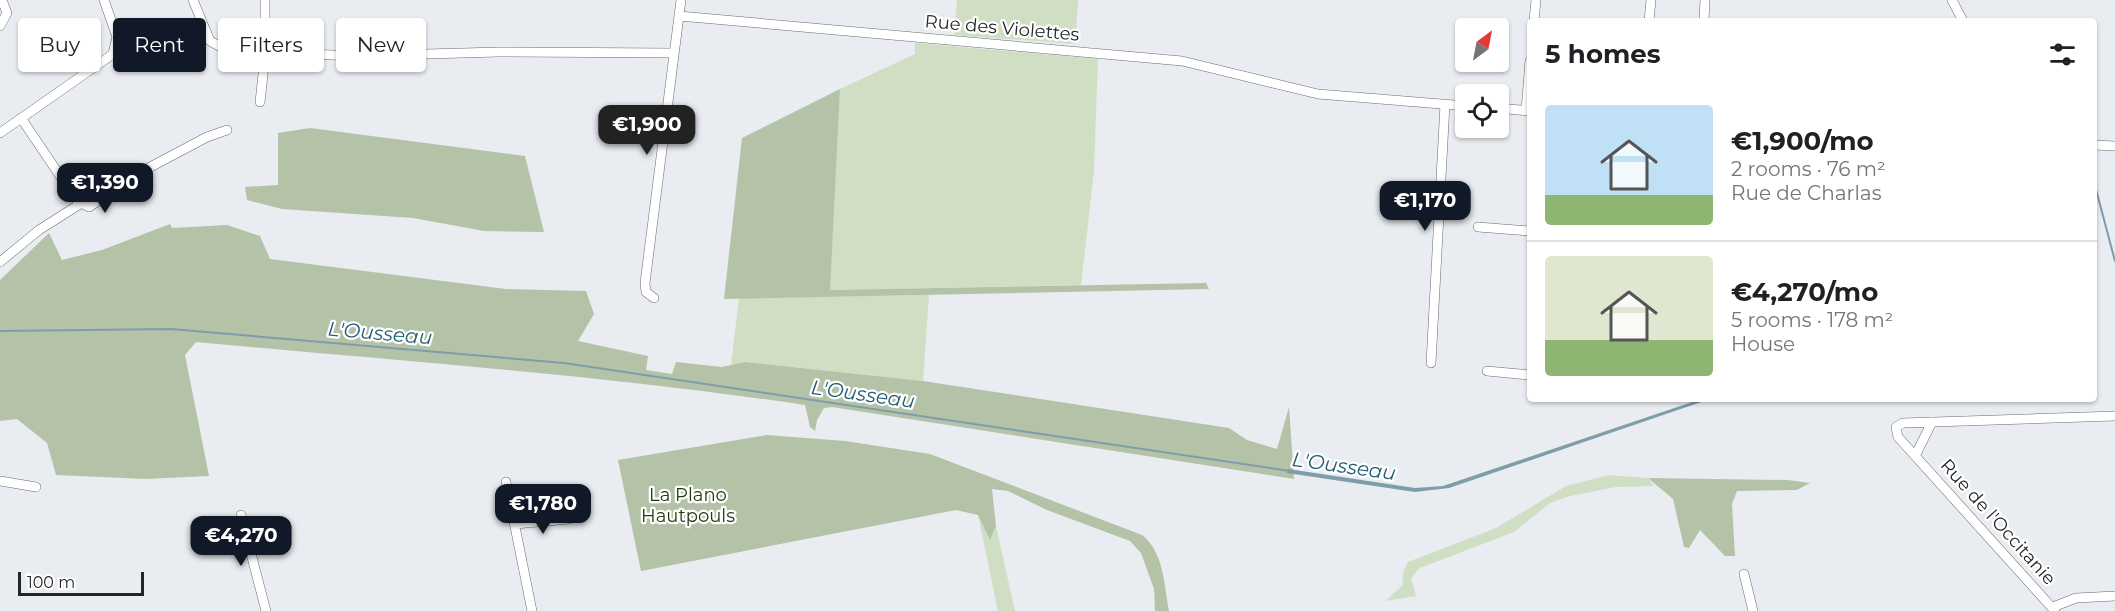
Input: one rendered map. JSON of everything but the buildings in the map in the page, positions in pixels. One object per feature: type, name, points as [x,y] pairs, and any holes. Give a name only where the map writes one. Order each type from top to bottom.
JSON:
[{"type":"street","points":[[0,26],[7,13],[2,0]]},
{"type":"street","points":[[0,133],[113,54],[117,37],[104,0]]},
{"type":"street","points":[[194,0],[210,41],[218,45]]},
{"type":"street","points":[[265,0],[265,18]]},
{"type":"street","points":[[654,297],[646,292],[645,283],[681,0]]},
{"type":"street","points":[[1534,18],[1536,0]]},
{"type":"street","points":[[1649,18],[1651,0]]},
{"type":"street","points":[[1704,18],[1705,0]]},
{"type":"street","points":[[1952,0],[1961,18]]},
{"type":"street","name":"Rue des Violettes","points":[[679,16],[1182,62],[1219,68],[1318,94],[1455,105]]},
{"type":"street","points":[[324,55],[499,52],[673,53]]},
{"type":"street","points":[[260,102],[263,72]]},
{"type":"street","points":[[1431,363],[1445,104]]},
{"type":"street","points":[[1509,109],[1527,110]]},
{"type":"street","points":[[21,118],[80,204],[92,207],[139,172],[207,137],[227,130]]},
{"type":"street","points":[[2097,145],[2115,146]]},
{"type":"street","points":[[0,262],[39,230],[80,204]]},
{"type":"street","points":[[1478,227],[1527,231]]},
{"type":"street","points":[[1487,371],[1527,375]]},
{"type":"street","name":"Rue de l'Occitanie","points":[[2054,609],[1915,456],[1898,436],[1896,427],[1902,423],[2115,416]]},
{"type":"street","name":"Rue de l'Occitanie","points":[[1915,456],[1932,422]]},
{"type":"street","points":[[0,481],[36,487]]},
{"type":"street","points":[[506,482],[532,611]]},
{"type":"street","points":[[242,515],[266,611]]},
{"type":"street","points":[[515,524],[569,519]]},
{"type":"street","points":[[1744,574],[1753,611]]},
{"type":"street","points":[[2054,609],[2076,598],[2115,596]]},
{"type":"green space","points":[[957,0],[1078,0],[1075,44],[954,35]]},
{"type":"green space","points":[[915,43],[1098,59],[1094,171],[1081,285],[829,290],[840,89],[915,54]]},
{"type":"green space","points":[[840,89],[830,290],[1206,283],[1209,289],[724,299],[742,138]]},
{"type":"green space","points":[[310,128],[525,156],[544,232],[484,231],[413,218],[282,209],[247,200],[245,187],[278,185],[278,133]]},
{"type":"green space","points":[[170,224],[172,228],[227,225],[260,236],[270,259],[506,289],[586,291],[594,314],[578,341],[648,356],[646,370],[672,374],[676,362],[722,367],[745,362],[923,381],[1229,428],[1247,440],[1277,449],[1289,407],[1294,479],[832,407],[824,408],[817,420],[815,431],[810,427],[805,405],[729,394],[425,362],[196,342],[185,355],[209,476],[146,479],[56,475],[47,443],[17,419],[0,421],[0,280],[49,233],[62,260],[102,250]]},
{"type":"green space","points":[[929,295],[923,381],[745,362],[731,365],[739,298]]},
{"type":"green space","name":"La Plano Hautpouls","points":[[767,435],[845,441],[930,454],[1142,535],[1155,550],[1159,560],[1169,611],[1155,611],[1154,589],[1141,553],[1130,541],[1047,510],[1008,491],[992,489],[996,526],[990,540],[978,515],[956,510],[641,571],[618,460]]},
{"type":"green space","points":[[1609,475],[1648,478],[1654,486],[1616,487],[1570,496],[1550,503],[1514,532],[1420,568],[1411,578],[1416,596],[1385,601],[1402,586],[1403,572],[1408,562],[1496,528],[1566,486]]},
{"type":"green space","points":[[1648,478],[1788,480],[1810,483],[1797,490],[1737,491],[1732,504],[1735,556],[1725,556],[1700,530],[1689,548],[1684,547],[1673,499]]},
{"type":"green space","points":[[978,515],[990,539],[996,526],[1015,611],[998,611]]},
{"type":"water","points":[[1692,402],[1701,402],[1449,488],[1415,492],[1287,473],[1288,469],[1415,488],[1443,486]]},
{"type":"waterway","points":[[2097,193],[2115,261]]},
{"type":"waterway","name":"L'Ousseau","points":[[0,331],[171,329],[564,363],[1290,471]]}]
